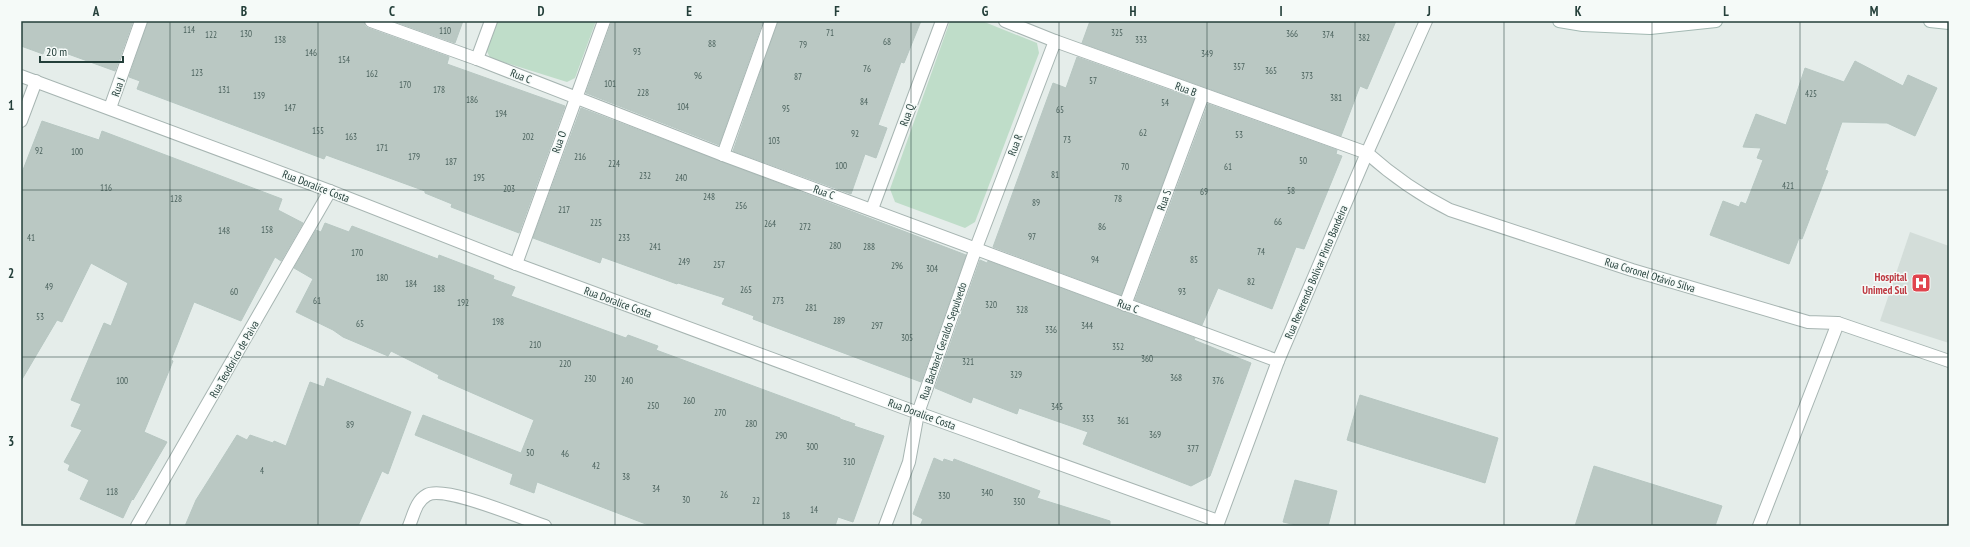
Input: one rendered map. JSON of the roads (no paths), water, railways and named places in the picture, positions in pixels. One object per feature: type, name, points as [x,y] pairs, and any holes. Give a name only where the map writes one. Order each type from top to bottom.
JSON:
[{"type":"street","name":"Rua J","points":[[110,108],[141,21]]},
{"type":"street","name":"Rua C","points":[[371,21],[575,97],[723,155],[1278,361]]},
{"type":"street","points":[[477,60],[491,21]]},
{"type":"street","name":"Rua O","points":[[516,264],[575,97],[604,21]]},
{"type":"street","points":[[723,155],[771,21]]},
{"type":"street","name":"Rua Q","points":[[872,210],[942,21]]},
{"type":"street","name":"Rua B","points":[[1005,21],[1055,41],[1203,95],[1367,153]]},
{"type":"street","name":"Rua Reverendo Bolivar Pinto Bandeira","points":[[1218,524],[1278,361],[1367,153],[1426,21]]},
{"type":"street","points":[[1559,21],[1583,25],[1650,28],[1716,21]]},
{"type":"street","points":[[1930,21],[1949,23]]},
{"type":"street","name":"Rua R","points":[[976,248],[1055,41]]},
{"type":"street","name":"Rua Doralice Costa","points":[[21,76],[330,191],[516,264],[1218,524]]},
{"type":"street","points":[[21,121],[36,82]]},
{"type":"street","name":"Rua S","points":[[1125,305],[1203,95]]},
{"type":"street","name":"Rua Coronel Otávio Silva","points":[[1367,153],[1397,179],[1424,197],[1450,210],[1632,270],[1808,322],[1838,323],[1949,361]]},
{"type":"street","name":"Rua Teodorico de Paiva","points":[[137,526],[330,191]]},
{"type":"street","name":"Rua Bacharel Geraldo Sepulvedo","points":[[885,526],[909,462],[918,413],[976,248]]},
{"type":"street","points":[[1759,526],[1838,323]]},
{"type":"street","points":[[409,526],[418,502],[428,494],[441,492],[459,496],[545,526]]},
{"type":"place","name":"Hospital Unimed Sul","points":[[1921,283]]}]
